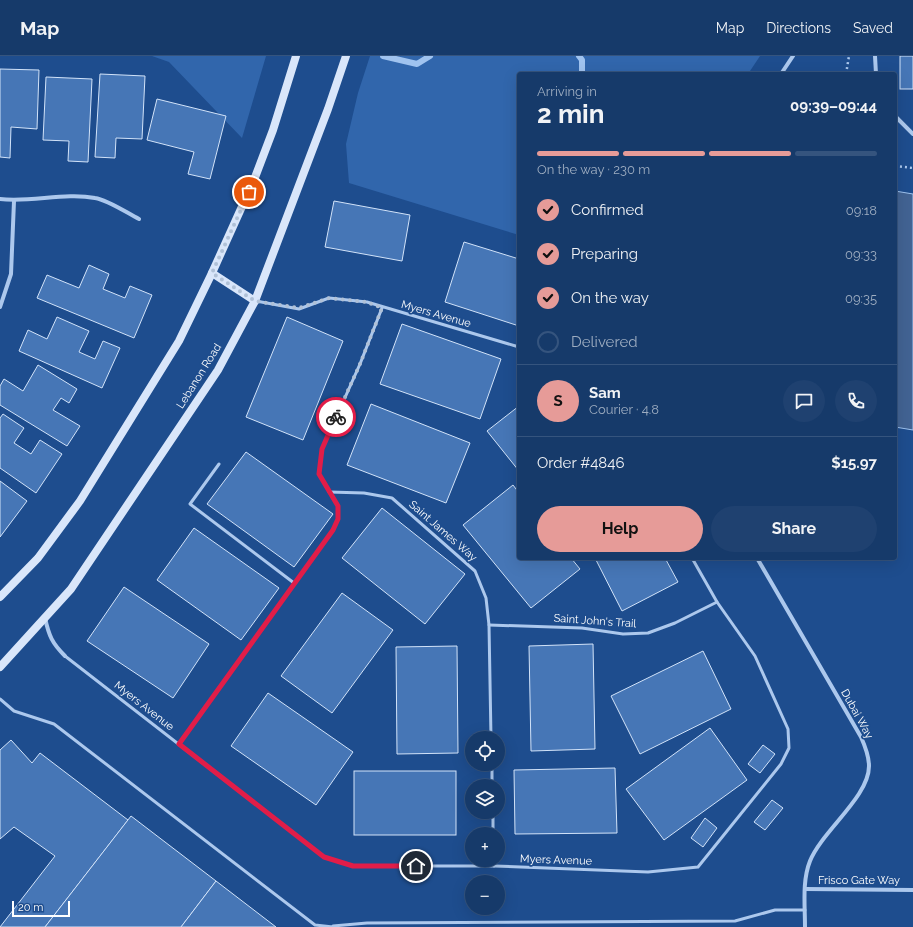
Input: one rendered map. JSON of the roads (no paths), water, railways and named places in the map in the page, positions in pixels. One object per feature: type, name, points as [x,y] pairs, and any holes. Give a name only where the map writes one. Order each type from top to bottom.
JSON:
[{"type":"main road","points":[[0,597],[38,558],[80,501],[179,340],[212,273],[265,151],[296,56]]},
{"type":"main road","name":"Lebanon Road","points":[[0,667],[71,588],[218,370],[255,301],[328,109],[346,56]]},
{"type":"main road","points":[[212,273],[255,301]]},
{"type":"street","points":[[782,72],[793,56]]},
{"type":"street","points":[[875,56],[876,72]]},
{"type":"street","points":[[897,118],[913,134]]},
{"type":"street","points":[[0,199],[14,201],[48,197],[95,198],[139,219]]},
{"type":"street","points":[[0,307],[11,274],[14,201]]},
{"type":"street","name":"Dubai Way","points":[[758,560],[861,737],[866,750],[869,767],[866,780],[860,791],[816,849],[806,875],[805,927]]},
{"type":"street","name":"Myers Avenue","points":[[45,618],[53,644],[64,656]]},
{"type":"street","name":"Frisco Gate Way","points":[[805,890],[913,890]]},
{"type":"lane","name":"Myers Avenue","points":[[255,301],[299,308],[329,298],[367,302],[382,308],[517,346]]},
{"type":"lane","points":[[179,744],[333,530],[338,506],[319,474],[322,449],[360,364],[382,308]]},
{"type":"lane","points":[[219,464],[190,504],[294,583]]},
{"type":"lane","name":"Saint James Way","points":[[330,492],[364,493],[392,498],[475,572],[486,598],[489,625],[491,731]]},
{"type":"lane","name":"Myers Avenue","points":[[505,866],[648,872],[698,867],[782,764],[788,748],[788,729],[756,656],[717,602],[693,560]]},
{"type":"lane","name":"Saint John's Trail","points":[[489,625],[582,628],[623,634],[648,633],[676,623],[717,602]]},
{"type":"lane","name":"Myers Avenue","points":[[64,656],[324,857],[353,866],[465,866]]},
{"type":"lane","points":[[0,699],[14,711],[54,724],[315,925],[333,927],[367,923],[735,921],[775,910],[805,910]]},
{"type":"waterway","points":[[383,56],[417,64],[430,56]]},
{"type":"waterway","points":[[579,56],[582,60],[582,72]]}]
